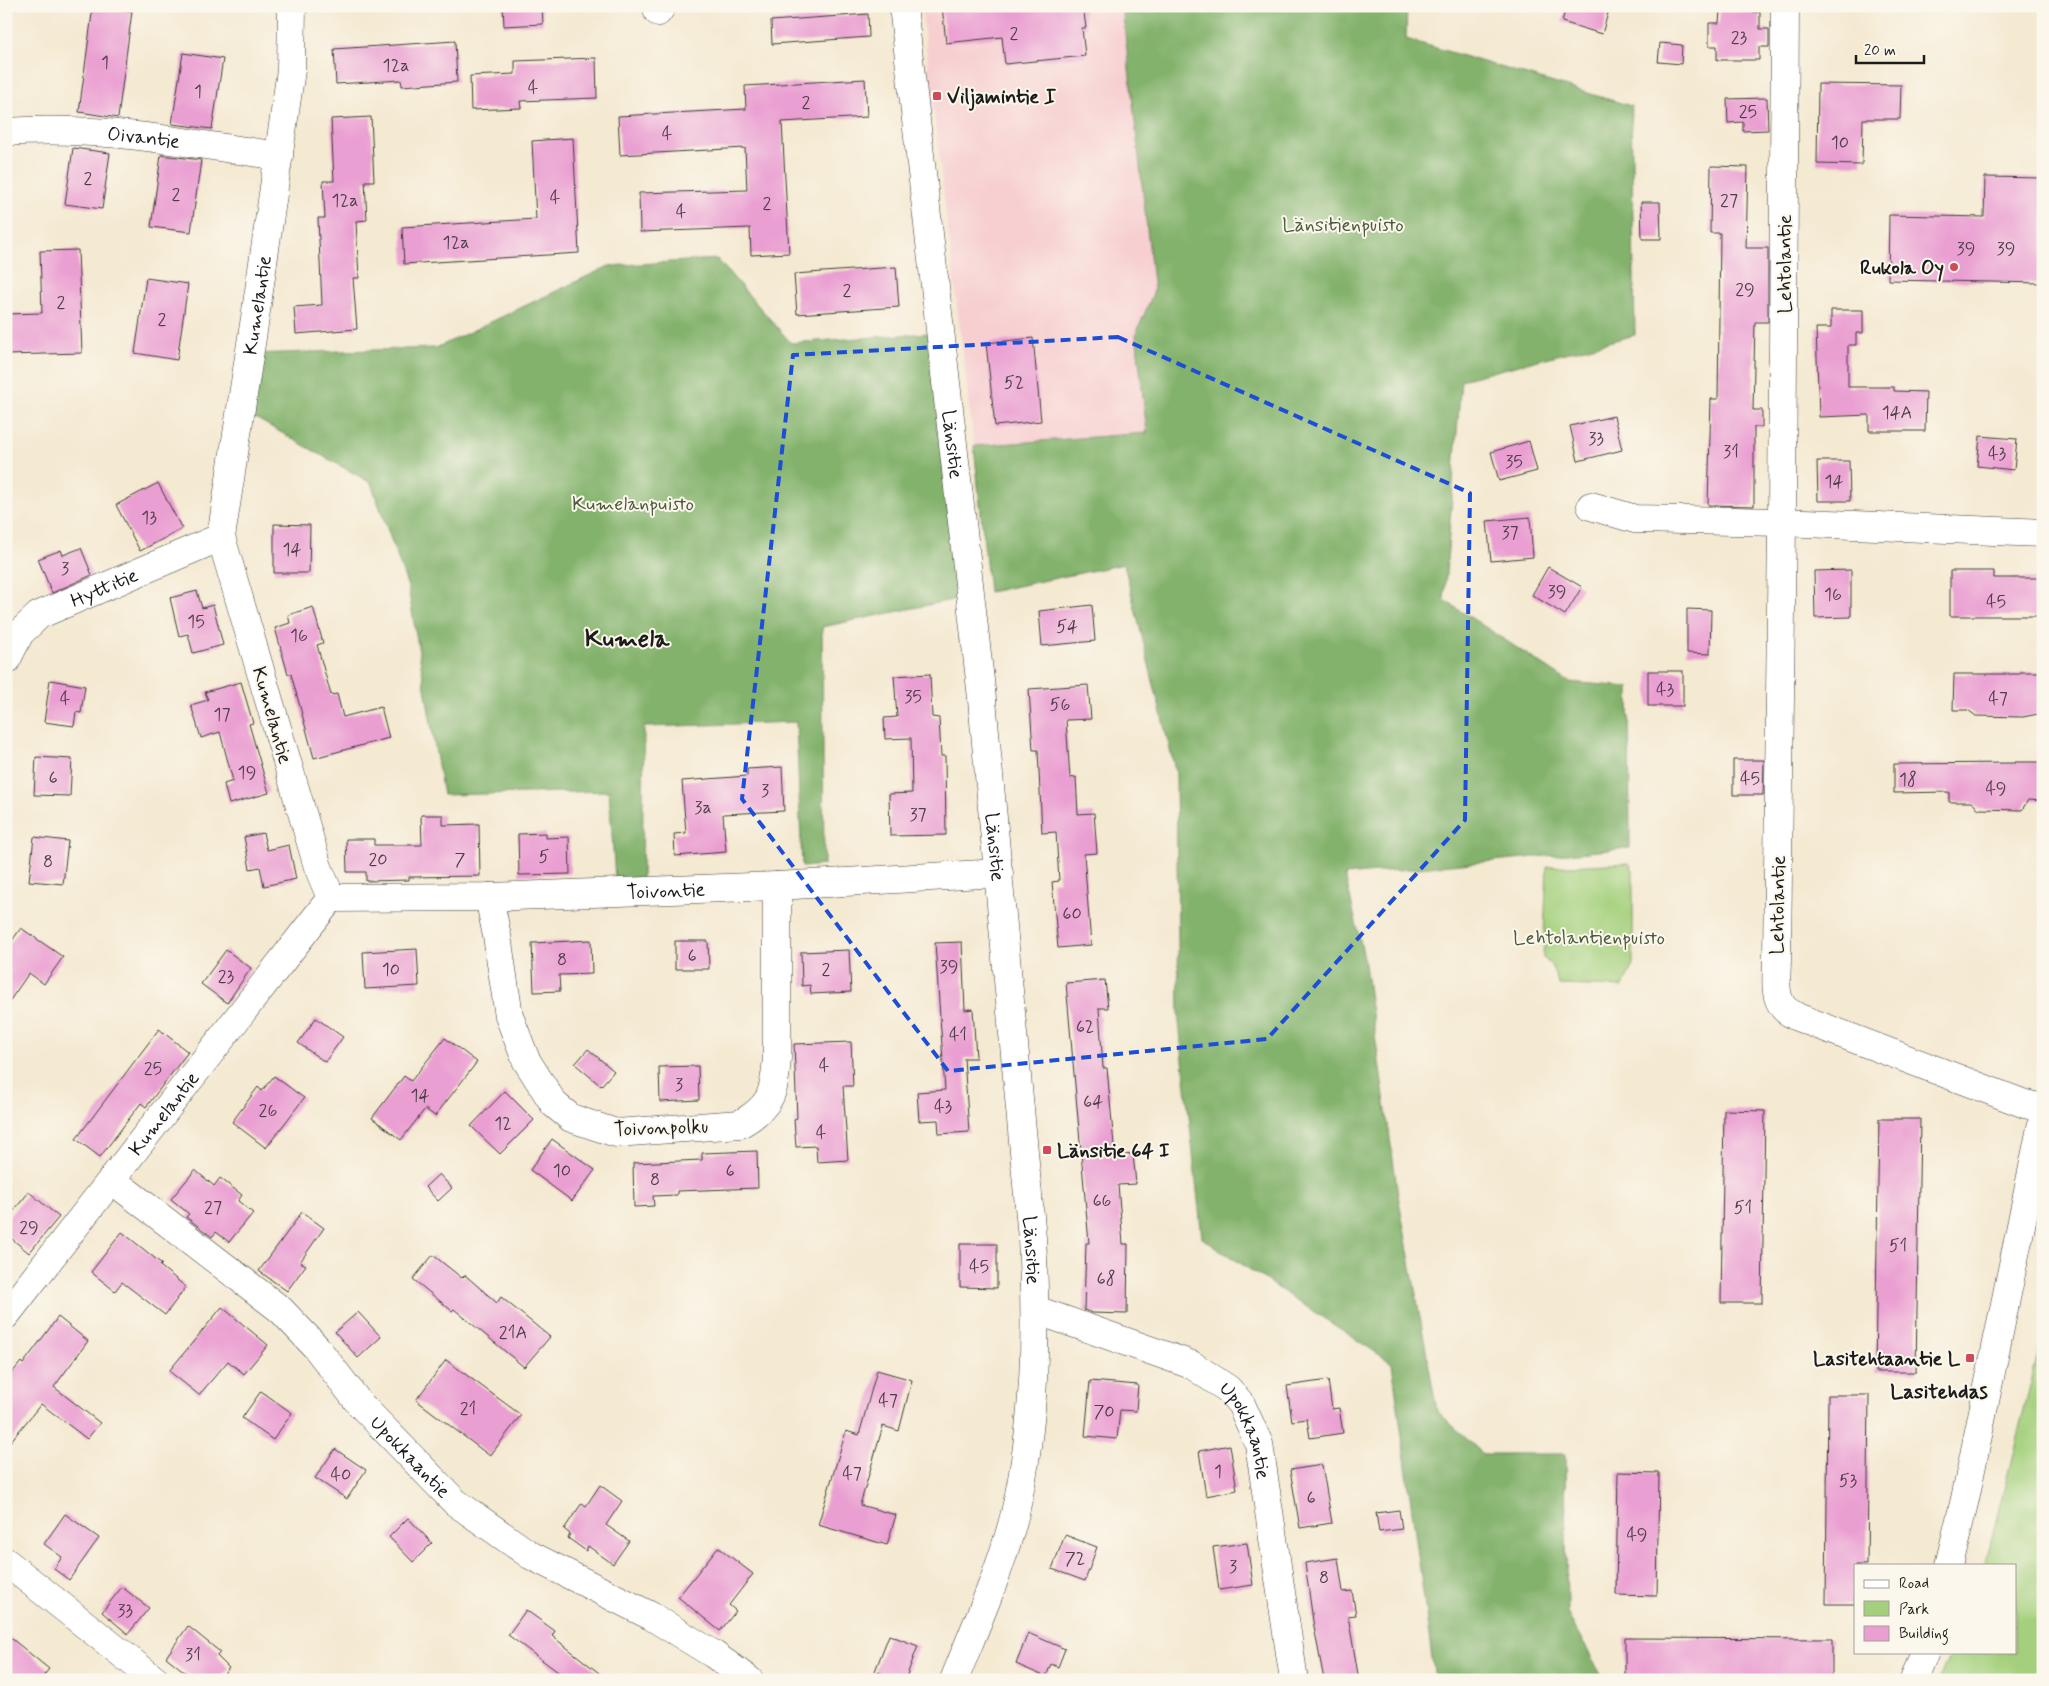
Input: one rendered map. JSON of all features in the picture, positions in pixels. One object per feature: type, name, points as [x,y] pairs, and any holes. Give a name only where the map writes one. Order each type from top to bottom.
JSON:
[{"type":"street","name":"Kumelantie","points":[[6,1315],[331,898],[318,867],[220,537],[256,318],[291,70],[292,6]]},
{"type":"street","name":"Länsitie","points":[[902,6],[981,689],[1032,1238],[1036,1310],[1031,1408],[1024,1470],[998,1570],[954,1680]]},
{"type":"street","name":"Lehtolantie","points":[[1785,6],[1782,522],[1776,969],[1776,986],[1779,999],[1784,1008],[1797,1017],[2025,1104],[2043,1108]]},
{"type":"street","name":"Oivantie","points":[[6,132],[42,129],[80,130],[138,136],[279,156]]},
{"type":"street","points":[[1591,506],[1635,519],[1782,522],[2043,533]]},
{"type":"street","name":"Hyttitie","points":[[6,661],[20,633],[39,615],[220,537]]},
{"type":"street","name":"Toivontie","points":[[331,898],[489,898],[776,886],[999,874]]},
{"type":"street","name":"Toivonpolku","points":[[489,898],[497,936],[509,1016],[526,1060],[554,1104],[571,1118],[616,1133],[740,1124],[757,1115],[770,1100],[776,1080],[777,1058],[776,886]]},
{"type":"street","points":[[1949,1564],[1965,1499],[2043,1118]]},
{"type":"street","name":"Upokkaantie","points":[[112,1180],[281,1310],[316,1347],[359,1403],[455,1502],[530,1555],[651,1616],[713,1654],[749,1680]]},
{"type":"street","name":"Upokkaantie","points":[[1036,1310],[1192,1365],[1228,1388],[1241,1404],[1259,1444],[1294,1680]]},
{"type":"street","points":[[6,1562],[155,1680]]},
{"type":"street","points":[[1914,1680],[1924,1654]]},
{"type":"highlighted area","points":[[1118,337],[1470,493],[1465,820],[1267,1039],[948,1071],[742,799],[793,355]]},
{"type":"shaded area","points":[[921,6],[1122,6],[1154,291],[1136,334],[1147,433],[974,446]]},
{"type":"green space","name":"Länsitienpuisto","points":[[1122,6],[1407,6],[1406,39],[1631,106],[1635,335],[1461,380],[1444,600],[1569,682],[1629,687],[1630,848],[1345,875],[1364,958],[1399,1201],[1437,1411],[1483,1454],[1565,1454],[1567,1613],[1604,1680],[1435,1680],[1392,1363],[1202,1238],[1179,1022],[1176,774],[1124,564],[989,592],[974,446],[1147,433],[1136,334],[1154,291]]},
{"type":"green space","name":"Kumelanpuisto","points":[[717,259],[791,343],[929,333],[957,599],[822,627],[824,865],[802,867],[796,722],[644,727],[642,879],[615,879],[609,791],[443,795],[408,587],[371,483],[241,410],[249,354],[436,348],[609,266]]},
{"type":"green space","name":"Lehtolantienpuisto","points":[[1629,863],[1633,870],[1633,964],[1623,987],[1559,985],[1552,966],[1543,958],[1547,867]]},
{"type":"green space","points":[[2043,1334],[2043,1680],[1939,1680],[1950,1654],[2016,1654],[2016,1564],[1985,1564]]},
{"type":"building","points":[[93,6],[132,11],[118,118],[79,112]]},
{"type":"building","points":[[503,6],[542,6],[543,24],[504,26]]},
{"type":"building","points":[[942,6],[1083,6],[1086,28],[1082,28],[1085,56],[1005,64],[1002,37],[946,43]]},
{"type":"building","points":[[1566,6],[1610,6],[1602,34],[1562,22]]},
{"type":"building","points":[[1720,11],[1760,12],[1760,29],[1769,29],[1769,47],[1759,47],[1759,60],[1717,60],[1717,46],[1709,46],[1709,23],[1719,23]]},
{"type":"building","points":[[868,14],[869,37],[772,44],[771,21]]},
{"type":"building","points":[[455,41],[457,82],[402,86],[401,80],[336,84],[334,49]]},
{"type":"building","points":[[1660,43],[1682,45],[1681,64],[1658,62]]},
{"type":"building","points":[[183,53],[223,59],[212,129],[172,124]]},
{"type":"building","points":[[596,58],[597,98],[520,101],[521,108],[471,110],[470,76],[515,74],[515,61]]},
{"type":"building","points":[[865,79],[867,117],[782,122],[789,253],[751,255],[750,228],[640,232],[639,193],[747,190],[745,148],[620,155],[618,116],[746,109],[745,86]]},
{"type":"building","points":[[1818,84],[1901,85],[1900,119],[1863,119],[1862,165],[1817,164]]},
{"type":"building","points":[[1767,98],[1768,130],[1743,131],[1743,122],[1728,123],[1727,99]]},
{"type":"building","points":[[371,117],[374,181],[365,181],[367,220],[356,221],[359,278],[353,278],[357,329],[296,334],[294,307],[322,305],[318,218],[325,218],[323,181],[334,181],[331,119]]},
{"type":"building","points":[[573,138],[579,253],[404,264],[402,227],[536,219],[532,141]]},
{"type":"building","points":[[73,148],[110,153],[102,209],[65,204]]},
{"type":"building","points":[[161,155],[201,160],[191,232],[151,227]]},
{"type":"building","points":[[1711,166],[1748,167],[1746,248],[1768,248],[1768,322],[1755,322],[1753,410],[1762,410],[1762,427],[1754,427],[1754,506],[1708,505],[1711,399],[1718,399],[1720,233],[1710,233]]},
{"type":"building","points":[[1985,177],[2043,178],[2043,283],[1888,280],[1889,215],[1984,217]]},
{"type":"building","points":[[1641,202],[1660,202],[1661,239],[1642,239]]},
{"type":"building","points":[[78,250],[82,353],[6,355],[6,314],[42,313],[40,251]]},
{"type":"building","points":[[896,267],[899,307],[797,314],[794,274]]},
{"type":"building","points":[[146,278],[188,284],[177,360],[135,353]]},
{"type":"building","points":[[1831,310],[1863,310],[1863,333],[1856,333],[1856,345],[1848,345],[1848,387],[1894,387],[1894,391],[1926,392],[1925,431],[1869,431],[1869,415],[1819,417],[1816,328],[1831,328]]},
{"type":"building","points":[[1033,338],[1041,421],[995,426],[986,343]]},
{"type":"building","points":[[1614,416],[1622,450],[1578,461],[1570,426]]},
{"type":"building","points":[[1980,436],[2017,439],[2014,470],[1977,466]]},
{"type":"building","points":[[1529,441],[1537,471],[1499,481],[1491,452]]},
{"type":"building","points":[[1817,461],[1849,461],[1850,501],[1818,501]]},
{"type":"building","points":[[158,483],[182,529],[140,551],[116,505]]},
{"type":"building","points":[[1530,517],[1533,557],[1491,561],[1487,521]]},
{"type":"building","points":[[274,524],[310,525],[309,573],[274,573]]},
{"type":"building","points":[[81,548],[92,575],[52,593],[38,559],[61,550],[63,555]]},
{"type":"building","points":[[1548,567],[1582,587],[1565,615],[1532,595]]},
{"type":"building","points":[[1851,570],[1851,617],[1815,618],[1814,571]]},
{"type":"building","points":[[1950,571],[1994,571],[1994,578],[2043,578],[2043,616],[1950,616]]},
{"type":"building","points":[[197,591],[202,608],[213,605],[223,645],[193,653],[188,634],[179,636],[170,598]]},
{"type":"building","points":[[1092,605],[1095,641],[1042,646],[1039,611]]},
{"type":"building","points":[[313,607],[323,643],[317,645],[331,695],[337,694],[343,717],[381,707],[389,738],[314,758],[291,674],[288,674],[275,628],[290,623],[288,615]]},
{"type":"building","points":[[1687,609],[1711,610],[1710,654],[1687,653]]},
{"type":"building","points":[[1648,671],[1683,671],[1683,706],[1648,706]]},
{"type":"building","points":[[2020,672],[2043,672],[2043,713],[2023,717],[1976,716],[1968,710],[1953,710],[1954,674],[2020,674]]},
{"type":"building","points":[[930,674],[932,717],[939,718],[941,756],[945,756],[946,835],[890,836],[889,794],[912,793],[911,738],[885,739],[884,718],[897,717],[894,676]]},
{"type":"building","points":[[50,680],[85,686],[81,713],[76,712],[74,726],[44,722]]},
{"type":"building","points":[[241,682],[253,723],[249,724],[269,793],[229,804],[224,784],[233,781],[220,732],[201,738],[191,705],[208,700],[205,692]]},
{"type":"building","points":[[1088,685],[1091,719],[1066,720],[1070,778],[1076,777],[1078,814],[1094,813],[1097,853],[1084,854],[1091,945],[1058,948],[1052,882],[1059,881],[1056,832],[1042,833],[1038,750],[1033,750],[1029,689]]},
{"type":"building","points":[[36,757],[72,759],[70,796],[34,795]]},
{"type":"building","points":[[1733,760],[1764,760],[1763,795],[1733,795]]},
{"type":"building","points":[[2043,762],[2043,801],[2028,800],[2022,810],[1979,809],[1971,802],[1949,802],[1949,792],[1894,793],[1894,764]]},
{"type":"building","points":[[782,767],[784,811],[723,814],[726,852],[675,856],[674,834],[686,833],[682,781],[747,776],[747,769]]},
{"type":"building","points":[[421,815],[443,815],[443,825],[479,824],[480,876],[409,877],[409,880],[366,881],[366,872],[347,872],[346,839],[374,839],[374,845],[422,845]]},
{"type":"building","points":[[263,833],[267,850],[289,845],[296,879],[264,886],[260,867],[250,869],[244,837]]},
{"type":"building","points":[[546,833],[546,838],[569,837],[570,874],[519,875],[518,834]]},
{"type":"building","points":[[34,837],[68,841],[63,884],[29,881]]},
{"type":"building","points":[[21,928],[63,957],[44,984],[29,973],[6,1006],[6,949]]},
{"type":"building","points":[[591,940],[592,974],[559,975],[560,991],[534,992],[532,943]]},
{"type":"building","points":[[675,941],[708,941],[709,969],[675,969]]},
{"type":"building","points":[[962,942],[965,1010],[973,1009],[976,1058],[964,1058],[969,1132],[939,1134],[938,1120],[919,1121],[917,1092],[945,1090],[935,943]]},
{"type":"building","points":[[417,949],[419,986],[365,989],[363,952]]},
{"type":"building","points":[[226,950],[251,968],[227,1003],[201,984]]},
{"type":"building","points":[[849,950],[851,992],[811,994],[810,985],[802,986],[801,952]]},
{"type":"building","points":[[1105,980],[1108,1008],[1099,1008],[1103,1068],[1107,1068],[1115,1156],[1133,1154],[1136,1184],[1118,1185],[1123,1244],[1128,1244],[1127,1314],[1092,1313],[1084,1310],[1086,1243],[1089,1243],[1066,983]]},
{"type":"building","points":[[316,1018],[343,1037],[325,1062],[298,1043]]},
{"type":"building","points":[[159,1029],[188,1052],[146,1107],[141,1103],[100,1157],[76,1139]]},
{"type":"building","points":[[445,1038],[477,1062],[435,1116],[425,1109],[401,1140],[372,1118],[404,1076],[411,1081]]},
{"type":"building","points":[[851,1042],[853,1086],[843,1086],[848,1160],[817,1162],[816,1146],[796,1147],[794,1119],[797,1118],[794,1044]]},
{"type":"building","points":[[588,1049],[614,1071],[601,1086],[575,1064]]},
{"type":"building","points":[[698,1066],[699,1100],[660,1102],[659,1067]]},
{"type":"building","points":[[274,1076],[304,1098],[266,1148],[232,1122],[258,1087],[262,1091]]},
{"type":"building","points":[[505,1091],[534,1120],[500,1154],[471,1126]]},
{"type":"building","points":[[1724,1110],[1765,1111],[1762,1303],[1721,1303]]},
{"type":"building","points":[[1879,1119],[1920,1119],[1916,1372],[1875,1372]]},
{"type":"building","points":[[552,1139],[595,1170],[572,1201],[530,1170]]},
{"type":"building","points":[[757,1151],[758,1188],[677,1191],[677,1195],[653,1196],[654,1206],[634,1207],[633,1163],[702,1160],[702,1153]]},
{"type":"building","points":[[195,1170],[214,1186],[220,1178],[242,1195],[238,1201],[253,1213],[229,1242],[216,1232],[212,1237],[186,1217],[189,1214],[171,1199]]},
{"type":"building","points":[[439,1174],[452,1188],[438,1201],[425,1187]]},
{"type":"building","points":[[29,1192],[59,1217],[29,1253],[6,1234],[6,1220]]},
{"type":"building","points":[[302,1212],[324,1228],[300,1262],[306,1265],[287,1291],[259,1271]]},
{"type":"building","points":[[122,1232],[162,1264],[160,1266],[186,1287],[165,1315],[122,1282],[115,1291],[91,1272]]},
{"type":"building","points":[[960,1244],[997,1244],[997,1288],[960,1287]]},
{"type":"building","points":[[433,1255],[462,1278],[465,1275],[497,1303],[501,1297],[550,1337],[524,1367],[454,1309],[452,1311],[413,1279]]},
{"type":"building","points":[[222,1307],[268,1345],[244,1374],[228,1361],[199,1395],[169,1371]]},
{"type":"building","points":[[358,1312],[381,1337],[358,1358],[335,1332]]},
{"type":"building","points":[[58,1317],[88,1341],[54,1387],[100,1423],[87,1439],[41,1404],[6,1447],[6,1380],[21,1362],[23,1364]]},
{"type":"building","points":[[446,1360],[521,1415],[490,1456],[416,1400]]},
{"type":"building","points":[[877,1370],[912,1380],[899,1431],[883,1426],[860,1505],[896,1515],[887,1545],[818,1525],[846,1431],[859,1435]]},
{"type":"building","points":[[1328,1380],[1332,1409],[1339,1408],[1343,1433],[1310,1438],[1307,1419],[1292,1421],[1287,1386]]},
{"type":"building","points":[[1090,1381],[1138,1385],[1136,1411],[1120,1410],[1117,1439],[1085,1436]]},
{"type":"building","points":[[261,1391],[292,1413],[273,1440],[242,1418]]},
{"type":"building","points":[[1828,1395],[1869,1395],[1867,1564],[1854,1564],[1854,1604],[1826,1604]]},
{"type":"building","points":[[1230,1445],[1237,1490],[1206,1496],[1199,1451]]},
{"type":"building","points":[[335,1449],[366,1470],[347,1499],[315,1478]]},
{"type":"building","points":[[1322,1465],[1332,1523],[1300,1528],[1290,1470]]},
{"type":"building","points":[[1618,1472],[1659,1473],[1657,1596],[1616,1595]]},
{"type":"building","points":[[600,1485],[622,1501],[606,1525],[629,1541],[613,1564],[588,1546],[586,1551],[568,1538],[570,1534],[564,1529],[582,1503],[586,1506]]},
{"type":"building","points":[[1399,1510],[1402,1529],[1379,1532],[1376,1513]]},
{"type":"building","points":[[65,1514],[99,1538],[69,1580],[54,1569],[62,1557],[44,1544]]},
{"type":"building","points":[[408,1518],[432,1543],[413,1562],[389,1537]]},
{"type":"building","points":[[1065,1535],[1097,1547],[1085,1581],[1052,1569]]},
{"type":"building","points":[[1247,1543],[1253,1585],[1219,1590],[1213,1547]]},
{"type":"building","points":[[718,1547],[753,1574],[729,1605],[736,1611],[720,1631],[678,1597]]},
{"type":"building","points":[[1338,1558],[1343,1592],[1352,1591],[1356,1615],[1348,1616],[1359,1680],[1324,1680],[1313,1621],[1305,1563]]},
{"type":"building","points":[[122,1587],[149,1608],[128,1634],[102,1612]]},
{"type":"building","points":[[526,1610],[555,1631],[552,1636],[608,1680],[569,1680],[508,1635]]},
{"type":"building","points":[[188,1626],[220,1652],[217,1656],[229,1668],[219,1680],[195,1680],[166,1657]]},
{"type":"building","points":[[1028,1633],[1065,1649],[1058,1667],[1051,1664],[1046,1677],[1016,1664]]},
{"type":"building","points":[[6,1634],[49,1669],[40,1680],[6,1680]]},
{"type":"building","points":[[889,1635],[918,1646],[905,1680],[899,1680],[875,1671]]},
{"type":"building","points":[[1625,1638],[1832,1639],[1832,1679],[1625,1678]]},
{"type":"place","name":"Viljamintie I","points":[[937,96]]},
{"type":"place","name":"Rukola Oy","points":[[1954,267]]},
{"type":"place","name":"Länsitie 64 I","points":[[1047,1150]]},
{"type":"place","name":"Lasitehtaantie L","points":[[1970,1358]]},
{"type":"district","name":"Kumela","points":[[627,637]]},
{"type":"district","name":"Lasitehdas","points":[[1939,1391]]}]
